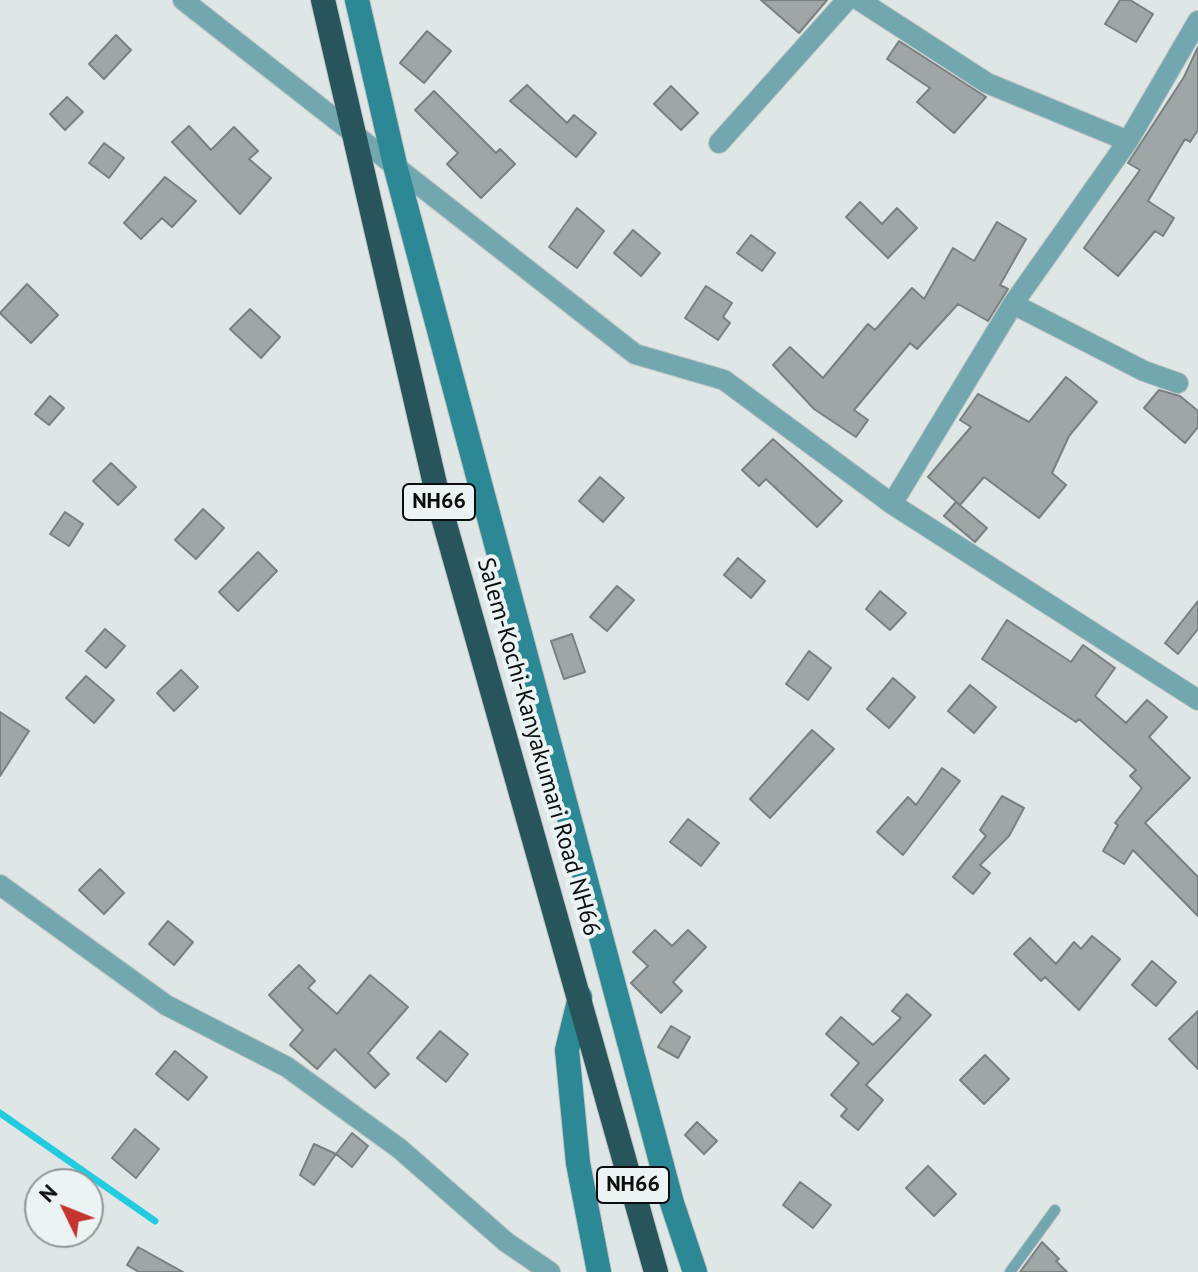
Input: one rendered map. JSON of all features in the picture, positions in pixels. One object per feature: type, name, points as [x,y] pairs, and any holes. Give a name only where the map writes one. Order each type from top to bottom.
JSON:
[{"type":"highway","name":"Salem-Kochi-Kanyakumari Road NH66","points":[[323,0],[441,510],[610,1098],[656,1272]]},
{"type":"street","points":[[183,0],[635,354],[724,380],[892,504],[1198,700]]},
{"type":"street","points":[[357,0],[396,169],[668,1188],[695,1272]]},
{"type":"street","points":[[719,143],[847,0]]},
{"type":"street","points":[[859,0],[987,83],[1128,141]]},
{"type":"street","points":[[892,504],[1013,304],[1128,141],[1198,21]]},
{"type":"street","points":[[1013,304],[1144,371],[1178,383]]},
{"type":"street","points":[[0,885],[166,1005],[287,1067],[400,1149],[506,1242],[550,1272]]},
{"type":"street","points":[[580,997],[567,1050],[578,1163],[599,1272]]},
{"type":"lane","points":[[1010,1272],[1055,1210]]},
{"type":"building","points":[[761,0],[827,0],[799,33]]},
{"type":"building","points":[[1120,0],[1130,0],[1153,14],[1136,42],[1105,24]]},
{"type":"building","points":[[427,31],[451,51],[424,83],[400,63]]},
{"type":"building","points":[[116,35],[131,50],[104,79],[89,64]]},
{"type":"building","points":[[899,41],[986,97],[954,133],[917,102],[930,88],[887,59]]},
{"type":"building","points":[[1198,47],[1198,130],[1190,142],[1185,139],[1148,201],[1174,218],[1163,236],[1155,231],[1118,276],[1084,248],[1140,170],[1128,163],[1184,77]]},
{"type":"building","points":[[527,85],[567,123],[574,115],[596,133],[576,157],[510,101]]},
{"type":"building","points":[[671,86],[698,113],[681,130],[654,104]]},
{"type":"building","points":[[434,91],[496,153],[500,149],[515,164],[481,198],[447,164],[458,153],[415,110]]},
{"type":"building","points":[[67,97],[83,112],[65,130],[50,114]]},
{"type":"building","points":[[189,126],[211,150],[234,127],[258,151],[249,159],[271,178],[240,214],[172,142]]},
{"type":"building","points":[[104,143],[124,158],[109,178],[89,163]]},
{"type":"building","points":[[165,177],[196,201],[172,227],[162,218],[141,239],[124,223]]},
{"type":"building","points":[[860,202],[882,224],[897,208],[917,228],[888,258],[846,217]]},
{"type":"building","points":[[577,208],[604,231],[577,268],[549,247]]},
{"type":"building","points":[[997,222],[1026,239],[1000,285],[1008,289],[988,321],[958,304],[917,349],[910,343],[854,410],[868,420],[856,437],[814,409],[773,365],[790,347],[823,378],[868,324],[875,330],[912,288],[924,299],[953,248],[974,261]]},
{"type":"building","points":[[633,230],[660,253],[641,276],[614,253]]},
{"type":"building","points":[[751,235],[775,253],[762,271],[737,253]]},
{"type":"building","points":[[27,284],[58,315],[31,343],[0,313]]},
{"type":"building","points":[[706,286],[732,303],[723,317],[730,323],[718,340],[685,318]]},
{"type":"building","points":[[250,309],[280,337],[261,358],[230,329]]},
{"type":"building","points":[[1066,377],[1097,402],[1069,436],[1052,473],[1066,485],[1039,518],[984,477],[960,505],[928,477],[971,427],[960,420],[978,394],[1029,422]]},
{"type":"building","points":[[1159,390],[1180,396],[1198,411],[1198,427],[1185,443],[1144,408]]},
{"type":"building","points":[[50,396],[64,408],[49,425],[35,414]]},
{"type":"building","points":[[773,439],[842,501],[817,527],[766,479],[759,486],[742,470]]},
{"type":"building","points":[[111,463],[136,487],[118,505],[93,481]]},
{"type":"building","points":[[600,477],[624,498],[603,522],[579,501]]},
{"type":"building","points":[[956,502],[987,528],[975,542],[944,516]]},
{"type":"building","points":[[203,509],[224,528],[196,559],[175,540]]},
{"type":"building","points":[[65,512],[83,524],[69,546],[50,534]]},
{"type":"building","points":[[258,552],[277,571],[238,611],[219,592]]},
{"type":"building","points":[[738,558],[765,581],[751,598],[724,575]]},
{"type":"building","points":[[617,586],[634,600],[607,631],[590,617]]},
{"type":"building","points":[[880,591],[906,613],[890,630],[866,609]]},
{"type":"building","points":[[1198,601],[1198,629],[1178,654],[1165,643]]},
{"type":"building","points":[[1007,620],[1071,662],[1083,645],[1115,668],[1095,696],[1126,723],[1147,700],[1167,717],[1149,737],[1190,778],[1145,823],[1198,877],[1198,916],[1133,850],[1124,864],[1103,851],[1118,825],[1115,823],[1142,788],[1130,776],[1136,770],[1079,719],[1076,722],[982,659]]},
{"type":"building","points":[[105,629],[125,646],[106,668],[86,651]]},
{"type":"building","points":[[572,634],[585,672],[564,679],[551,641]]},
{"type":"building","points":[[809,651],[831,668],[808,700],[786,684]]},
{"type":"building","points":[[181,670],[198,687],[174,711],[157,693]]},
{"type":"building","points":[[86,676],[114,700],[94,723],[66,698]]},
{"type":"building","points":[[893,678],[915,697],[889,728],[867,709]]},
{"type":"building","points":[[970,685],[996,707],[974,733],[948,711]]},
{"type":"building","points":[[0,712],[29,731],[0,776]]},
{"type":"building","points":[[812,730],[834,749],[770,818],[750,799]]},
{"type":"building","points":[[942,768],[960,781],[903,855],[877,832],[908,797],[916,805]]},
{"type":"building","points":[[1002,796],[1024,808],[1009,836],[980,865],[990,873],[973,894],[953,877],[986,836],[980,830]]},
{"type":"building","points":[[688,819],[719,843],[701,866],[670,842]]},
{"type":"building","points":[[100,869],[124,893],[104,914],[79,890]]},
{"type":"building","points":[[168,921],[193,942],[174,965],[149,944]]},
{"type":"building","points":[[655,930],[672,946],[688,930],[706,947],[673,982],[682,991],[661,1013],[631,983],[648,966],[633,952]]},
{"type":"building","points":[[1092,936],[1120,959],[1079,1010],[1045,977],[1041,981],[1014,954],[1030,938],[1056,964],[1074,942],[1081,949]]},
{"type":"building","points":[[1152,961],[1176,982],[1156,1006],[1132,985]]},
{"type":"building","points":[[299,965],[315,981],[308,988],[337,1014],[370,975],[408,1007],[368,1053],[389,1074],[375,1088],[335,1049],[317,1069],[290,1045],[303,1030],[269,995]]},
{"type":"building","points":[[907,994],[931,1015],[866,1085],[883,1100],[858,1130],[841,1116],[847,1109],[831,1095],[859,1063],[826,1034],[841,1017],[873,1045],[901,1018],[892,1011]]},
{"type":"building","points":[[1198,1011],[1198,1069],[1169,1039]]},
{"type":"building","points":[[671,1026],[690,1037],[678,1058],[658,1047]]},
{"type":"building","points":[[440,1031],[468,1054],[446,1082],[417,1058]]},
{"type":"building","points":[[175,1051],[207,1077],[188,1100],[156,1074]]},
{"type":"building","points":[[985,1055],[1009,1079],[984,1104],[960,1080]]},
{"type":"building","points":[[697,1122],[717,1141],[704,1154],[685,1135]]},
{"type":"building","points":[[135,1129],[159,1149],[136,1178],[112,1158]]},
{"type":"building","points":[[352,1133],[368,1146],[352,1167],[336,1154]]},
{"type":"building","points":[[314,1144],[336,1154],[314,1185],[300,1175]]},
{"type":"building","points":[[928,1166],[956,1194],[934,1216],[906,1188]]},
{"type":"building","points":[[800,1182],[831,1205],[813,1228],[783,1205]]},
{"type":"building","points":[[1042,1242],[1059,1259],[1056,1261],[1067,1272],[1020,1272]]},
{"type":"building","points":[[138,1247],[183,1272],[139,1272],[127,1265]]},
{"type":"waterway","points":[[0,1113],[155,1221]]}]
